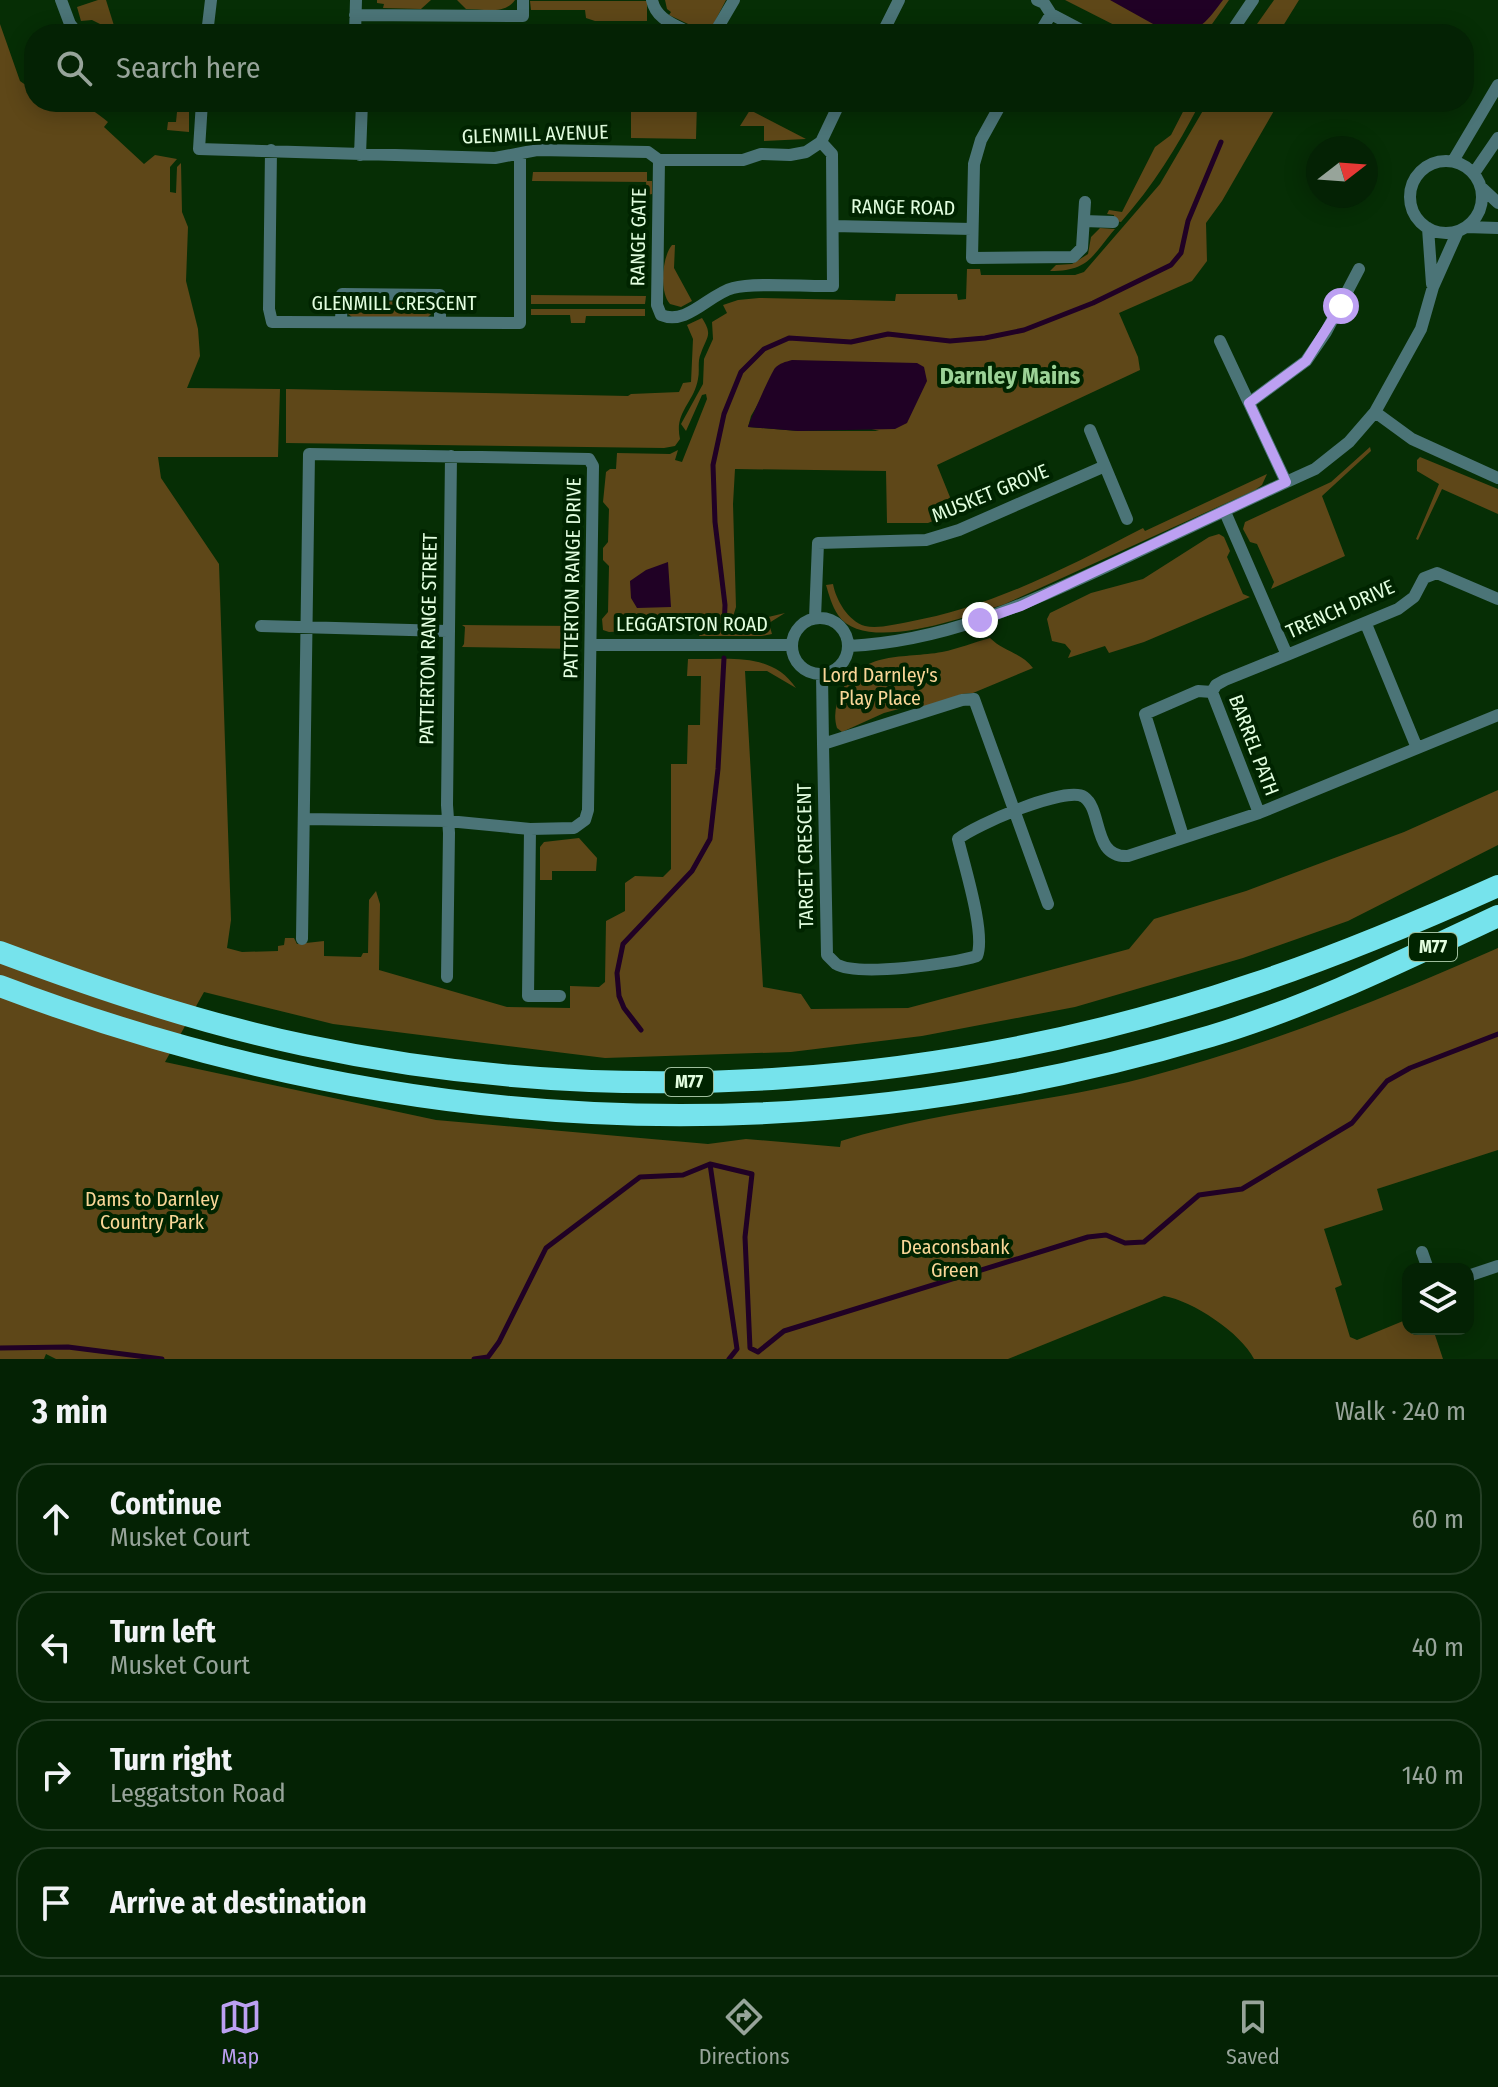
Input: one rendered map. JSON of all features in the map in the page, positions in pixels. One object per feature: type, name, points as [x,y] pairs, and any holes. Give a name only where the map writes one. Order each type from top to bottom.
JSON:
[{"type":"highway","name":"M77","points":[[1375,939],[1498,873]]},
{"type":"highway","name":"M77","points":[[0,952],[196,1018],[363,1057],[507,1077],[693,1082],[842,1073],[925,1063],[1027,1045],[1157,1014],[1224,994],[1375,939],[1498,886]]},
{"type":"highway","name":"M77","points":[[1368,977],[1498,916]]},
{"type":"highway","name":"M77","points":[[0,986],[178,1046],[347,1086],[533,1111],[682,1115],[829,1110],[1004,1087],[1214,1035],[1498,929]]},
{"type":"street","points":[[61,0],[70,24]]},
{"type":"street","points":[[208,24],[211,0]]},
{"type":"street","points":[[355,24],[356,0]]},
{"type":"street","points":[[355,15],[523,16],[523,0]]},
{"type":"street","points":[[652,0],[654,10],[660,17],[673,24]]},
{"type":"street","points":[[720,24],[734,0]]},
{"type":"street","points":[[887,24],[899,0]]},
{"type":"street","points":[[1237,24],[1253,0]]},
{"type":"street","points":[[1041,24],[1044,4],[1074,24]]},
{"type":"street","points":[[1453,161],[1498,85]]},
{"type":"street","name":"GLENMILL AVENUE","points":[[201,112],[199,149],[495,158],[537,150],[648,152],[659,160],[743,160],[761,154],[806,152],[821,142]]},
{"type":"street","points":[[360,155],[362,112]]},
{"type":"street","points":[[833,226],[832,154],[821,142],[835,112]]},
{"type":"street","points":[[996,112],[981,140],[974,164],[972,258],[1073,257],[1082,248],[1085,202]]},
{"type":"street","points":[[1474,173],[1498,138]]},
{"type":"street","name":"GLENMILL CRESCENT","points":[[271,150],[269,309],[272,322],[520,323],[520,155]]},
{"type":"street","name":"RANGE GATE","points":[[659,160],[657,305],[661,315],[681,317],[735,287],[833,286],[833,226]]},
{"type":"street","points":[[1498,203],[1481,187],[1474,173],[1453,161],[1428,165],[1414,181],[1410,202],[1414,212],[1428,228],[1448,233],[1462,229],[1498,228]]},
{"type":"street","points":[[849,646],[919,637],[1002,614],[1315,469],[1349,442],[1375,412],[1421,329],[1433,287],[1462,229],[1480,210],[1481,187]]},
{"type":"street","points":[[1084,221],[1113,222]]},
{"type":"street","name":"RANGE ROAD","points":[[833,226],[972,229]]},
{"type":"street","points":[[1428,228],[1433,287]]},
{"type":"street","points":[[1249,403],[1306,361],[1326,332],[1359,269]]},
{"type":"street","points":[[341,322],[342,294],[440,295],[440,323]]},
{"type":"street","points":[[1220,341],[1286,482]]},
{"type":"street","points":[[1375,412],[1412,439],[1498,478]]},
{"type":"street","points":[[1090,430],[1127,519]]},
{"type":"street","name":"PATTERTON RANGE DRIVE","points":[[302,939],[309,454],[589,459],[592,462],[592,645],[588,810],[585,820],[574,828],[530,829],[448,821],[304,819]]},
{"type":"street","name":"PATTERTON RANGE STREET","points":[[447,977],[447,631],[451,456]]},
{"type":"street","name":"MUSKET GROVE","points":[[815,618],[818,543],[926,540],[959,530],[1105,466]]},
{"type":"street","name":"TRENCH DRIVE","points":[[1225,512],[1287,655],[1398,609],[1414,597],[1424,578],[1437,573],[1498,599]]},
{"type":"street","points":[[815,618],[834,621],[847,636],[849,646],[843,662],[830,673],[822,674],[804,669],[793,654],[792,645],[799,627],[815,618]]},
{"type":"street","points":[[1366,624],[1417,748]]},
{"type":"street","points":[[261,626],[447,631]]},
{"type":"street","name":"LEGGATSTON ROAD","points":[[592,645],[792,645]]},
{"type":"street","points":[[1183,836],[1145,714],[1198,691],[1212,692],[1216,685],[1225,680],[1287,655]]},
{"type":"street","points":[[822,674],[823,744],[962,700],[974,699],[1048,904]]},
{"type":"street","name":"BARREL PATH","points":[[1212,692],[1259,813]]},
{"type":"street","points":[[1014,811],[1069,792],[1081,794],[1089,801],[1099,834],[1109,849],[1119,856],[1128,856],[1259,813],[1498,715]]},
{"type":"street","name":"TARGET CRESCENT","points":[[823,744],[827,955],[838,965],[866,970],[956,963],[977,956],[981,946],[979,930],[958,839],[967,831],[1014,811]]},
{"type":"street","points":[[530,829],[528,996],[560,996]]},
{"type":"street","points":[[1422,1252],[1426,1263]]},
{"type":"street","points":[[1474,1274],[1498,1266]]},
{"type":"green space","points":[[106,0],[114,24],[81,21],[77,7]]},
{"type":"green space","points":[[377,0],[431,0],[421,9],[383,8],[384,4],[377,3]]},
{"type":"green space","points":[[457,0],[515,0],[506,8],[493,10],[466,9]]},
{"type":"green space","points":[[665,0],[726,0],[714,24],[688,24],[669,15],[671,12]]},
{"type":"green space","points":[[1065,0],[1229,0],[1212,24],[1112,24]]},
{"type":"green space","points":[[1274,0],[1299,0],[1284,24],[1257,24]]},
{"type":"green space","points":[[530,1],[647,1],[647,21],[595,21],[586,18],[585,10],[531,10]]},
{"type":"green space","points":[[0,24],[20,81],[24,84],[24,112],[94,112],[108,122],[104,127],[144,164],[155,155],[177,159],[170,167],[170,192],[176,193],[177,167],[181,163],[182,212],[188,227],[186,281],[198,329],[200,356],[187,388],[280,389],[278,457],[158,457],[161,478],[219,564],[231,920],[227,948],[242,952],[278,951],[278,946],[284,945],[285,938],[294,938],[297,944],[324,941],[324,956],[361,957],[363,953],[368,953],[369,900],[376,891],[380,904],[379,970],[507,1007],[570,1008],[570,986],[599,987],[605,982],[606,921],[625,911],[625,883],[635,876],[663,877],[671,869],[671,764],[687,764],[688,725],[700,725],[701,676],[687,676],[688,659],[733,659],[761,663],[786,676],[796,688],[767,671],[745,671],[763,987],[801,994],[811,1009],[908,1008],[1129,949],[1154,919],[1246,891],[1404,832],[1498,790],[1498,845],[1348,921],[1243,958],[1075,1007],[922,1036],[791,1052],[605,1058],[333,1024],[204,992],[165,1062],[436,1120],[708,1144],[746,1139],[840,1147],[841,1141],[878,1130],[1106,1087],[1190,1065],[1324,1020],[1498,948],[1498,1150],[1377,1189],[1383,1210],[1324,1229],[1342,1285],[1335,1288],[1350,1337],[1357,1340],[1402,1321],[1402,1335],[1435,1335],[1443,1359],[1254,1359],[1239,1339],[1215,1320],[1188,1304],[1164,1296],[1008,1359],[56,1359],[46,1354],[44,1359],[0,1359]]},
{"type":"green space","points":[[177,112],[189,112],[189,132],[167,130],[168,122],[176,122]]},
{"type":"green space","points":[[631,112],[697,112],[696,139],[631,138]]},
{"type":"green space","points":[[749,112],[754,112],[806,139],[764,141],[764,126],[740,126]]},
{"type":"green space","points":[[1183,112],[1195,112],[1154,180],[1121,222],[1114,221],[1114,215],[1107,214],[1109,210],[1122,212],[1155,147],[1171,135]]},
{"type":"green space","points":[[1202,112],[1273,112],[1206,223],[1207,261],[1192,281],[1119,313],[1138,357],[1140,370],[937,465],[956,512],[928,523],[887,523],[886,471],[735,469],[736,607],[732,620],[756,620],[785,613],[769,623],[702,623],[695,632],[674,632],[666,624],[634,624],[627,631],[603,630],[602,619],[608,612],[609,566],[603,560],[603,548],[608,542],[609,509],[603,502],[606,472],[616,469],[617,453],[670,454],[678,450],[675,460],[682,462],[707,399],[706,394],[702,395],[686,431],[681,424],[703,384],[704,359],[713,339],[712,322],[727,313],[723,305],[759,298],[895,301],[896,294],[957,294],[958,300],[966,299],[967,269],[980,269],[981,275],[1075,275],[1084,272],[1160,184]],"holes":[[[761,399],[879,431],[798,431],[748,427]]]},
{"type":"green space","points":[[533,172],[647,172],[647,181],[652,181],[652,194],[647,195],[646,182],[532,181]]},
{"type":"green space","points":[[1100,228],[1115,229],[1094,255],[1073,268],[1050,271],[1056,265],[1072,264],[1088,254],[1091,237]]},
{"type":"green space","points":[[672,245],[675,245],[674,268],[692,301],[681,307],[670,304],[664,291],[664,266]]},
{"type":"green space","points":[[531,295],[646,296],[645,304],[531,304]]},
{"type":"green space","points":[[353,301],[430,302],[433,312],[427,318],[352,317],[348,314]]},
{"type":"green space","points":[[531,309],[645,309],[645,316],[586,316],[585,323],[571,323],[570,315],[531,315]]},
{"type":"green space","points":[[702,318],[708,336],[700,356],[696,387],[682,414],[680,439],[675,446],[286,443],[286,389],[628,396],[679,392],[683,383],[691,382],[693,339],[687,325]]},
{"type":"green space","points":[[1370,447],[1371,451],[1322,496],[1345,556],[1271,589],[1274,582],[1257,544],[1250,542],[1243,529],[1245,522],[1331,482]]},
{"type":"green space","points":[[1420,457],[1498,489],[1498,514],[1442,489],[1416,539],[1439,484],[1417,471]]},
{"type":"green space","points":[[1267,474],[1262,485],[1255,490],[1005,604],[943,623],[893,632],[870,632],[851,627],[838,615],[826,585],[833,584],[844,609],[853,620],[865,626],[887,626],[939,615],[1029,584],[1143,528],[1145,531]]},
{"type":"green space","points":[[1219,534],[1224,537],[1230,551],[1227,557],[1243,594],[1250,597],[1144,642],[1109,653],[1105,646],[1068,658],[1071,651],[1065,644],[1052,641],[1047,619],[1050,613],[1091,593],[1143,579],[1209,537]]},
{"type":"green space","points":[[462,625],[576,626],[574,645],[577,649],[462,647],[465,627]]},
{"type":"green space","points":[[770,627],[772,634],[762,636],[699,636],[704,628]]},
{"type":"green space","name":"Lord Darnley's Play Place","points":[[990,638],[1033,668],[973,693],[919,710],[910,706],[884,713],[842,732],[837,728],[835,714],[840,696],[850,678],[872,662],[942,652]]},
{"type":"green space","points":[[579,838],[597,858],[596,871],[552,871],[552,880],[540,880],[540,847],[544,842]]},
{"type":"shaded area","points":[[1110,0],[1223,0],[1202,24],[1153,24]]},
{"type":"shaded area","points":[[792,360],[917,363],[924,367],[927,381],[907,423],[895,429],[798,431],[748,427],[775,368]]},
{"type":"shaded area","points":[[668,562],[671,607],[637,608],[631,598],[630,581],[646,570]]},
{"type":"waterway","points":[[724,630],[725,605],[715,522],[713,465],[724,414],[741,372],[764,349],[789,338],[851,342],[888,334],[950,341],[985,338],[1024,330],[1093,303],[1171,265],[1181,253],[1188,221],[1221,142]]},
{"type":"waterway","points":[[641,1030],[619,996],[617,973],[623,944],[692,871],[710,839],[718,769],[724,658]]},
{"type":"waterway","points":[[474,1359],[488,1357],[499,1342],[546,1248],[640,1177],[683,1175],[710,1164],[752,1174],[745,1237],[750,1348],[758,1352],[784,1331],[1088,1237],[1106,1235],[1125,1243],[1144,1242],[1199,1195],[1242,1189],[1352,1123],[1387,1081],[1410,1068],[1498,1034]]},
{"type":"waterway","points":[[710,1164],[737,1349],[729,1359]]},
{"type":"waterway","points":[[0,1348],[68,1347],[162,1359]]},
{"type":"district","name":"Darnley Mains","points":[[1010,376]]},
{"type":"route","points":[[980,620],[1021,606],[1286,482],[1249,403],[1306,361],[1341,306]]},
{"type":"park label","name":"Dams to Darnley Country Park","points":[[152,1210]]},
{"type":"park label","name":"Deaconsbank Green","points":[[955,1258]]}]
